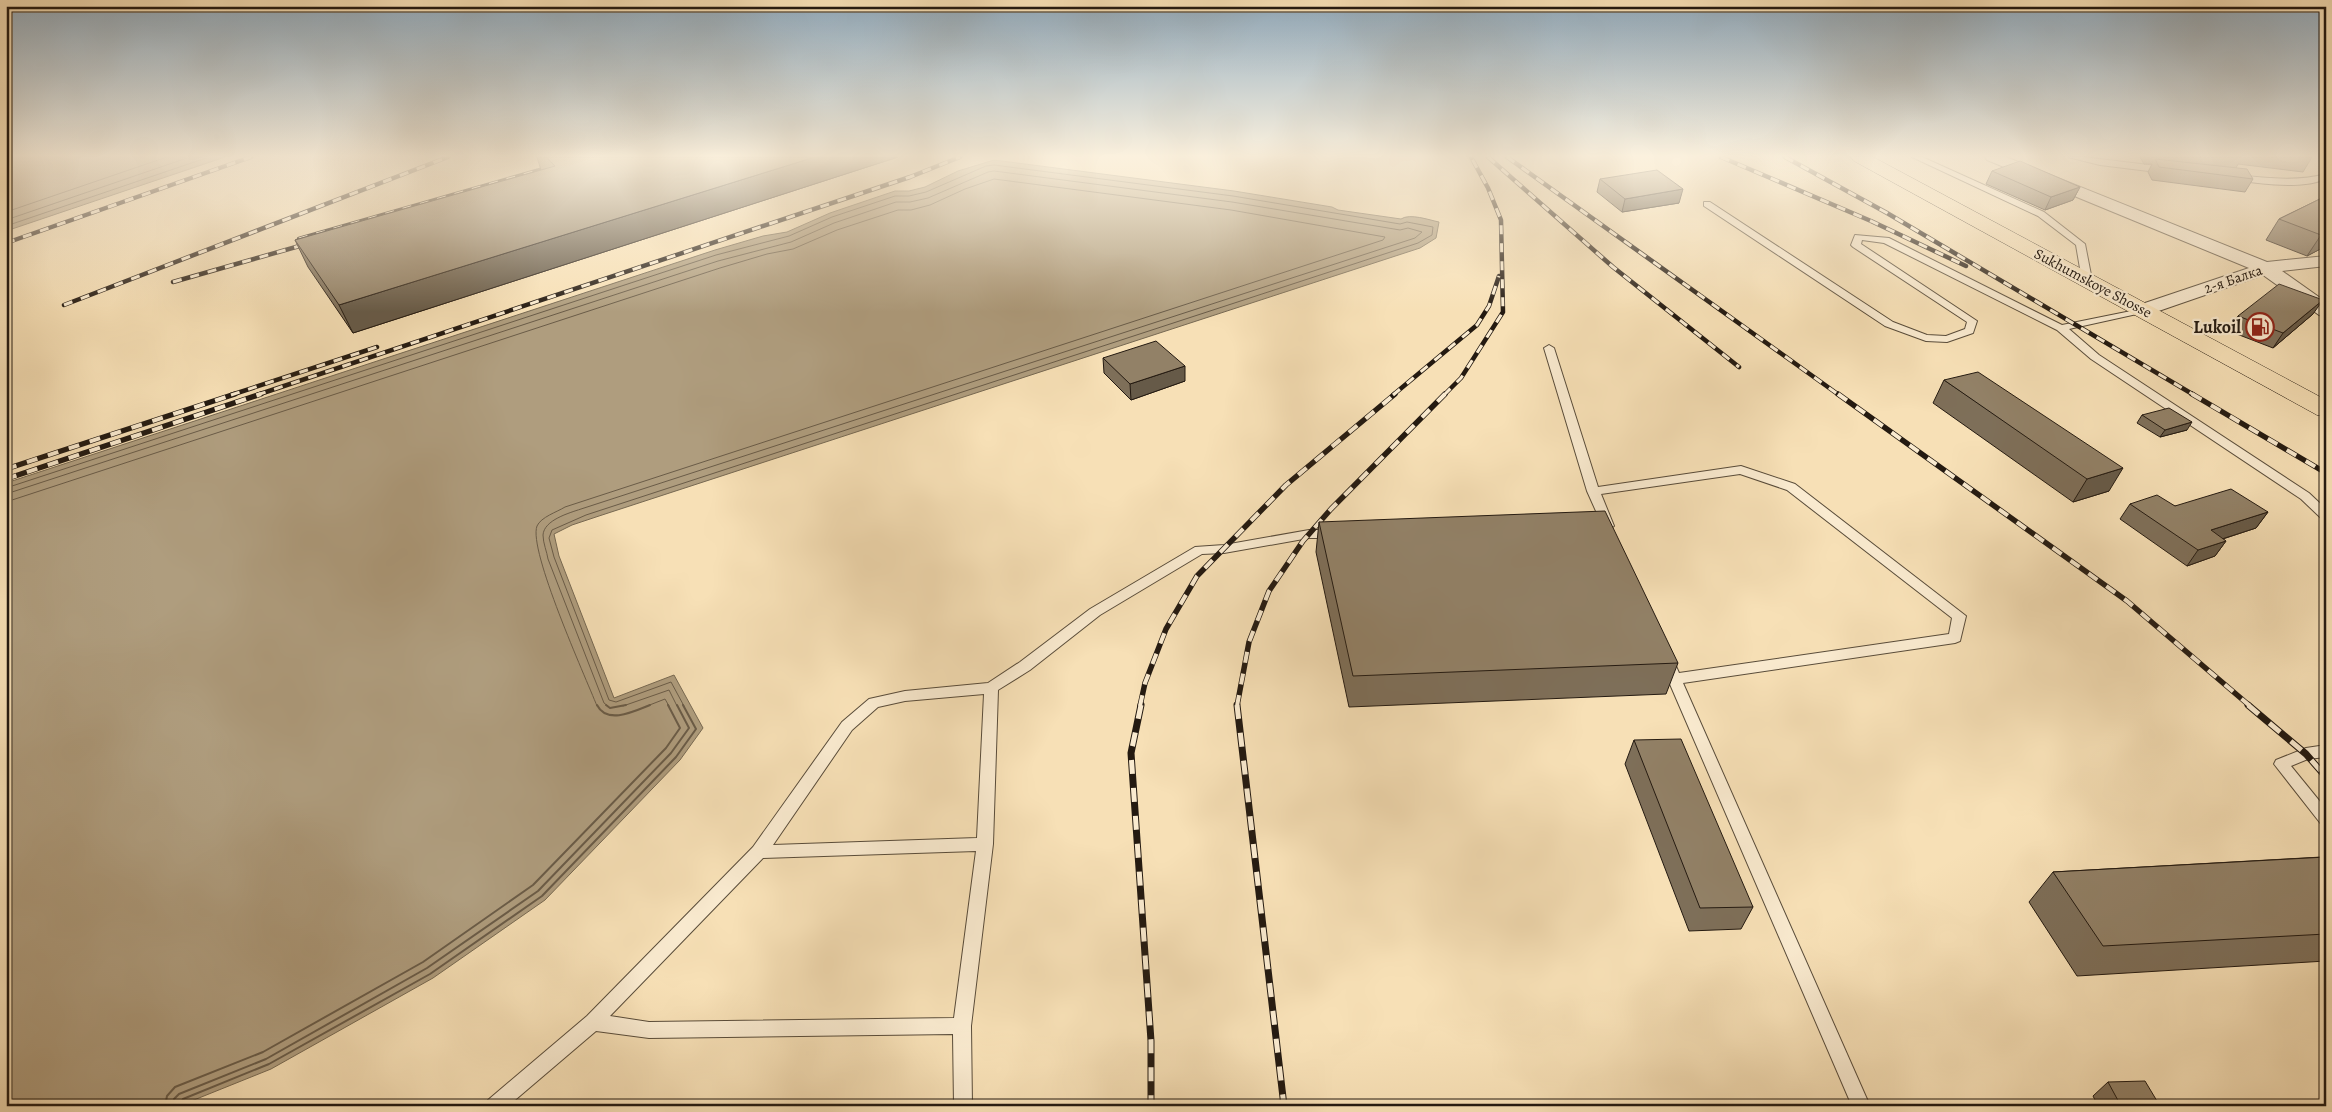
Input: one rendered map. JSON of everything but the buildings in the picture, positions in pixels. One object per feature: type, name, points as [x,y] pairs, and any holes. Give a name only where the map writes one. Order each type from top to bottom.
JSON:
[{"type":"highway","name":"Sukhumskoye Shosse","points":[[1956,209],[2326,410]]},
{"type":"street","points":[[2120,209],[2265,268],[2326,311]]},
{"type":"street","name":"2-я Балка","points":[[2143,310],[2265,268],[2326,261]]},
{"type":"lane","points":[[1714,209],[1889,324],[1926,338],[1947,339],[1969,331],[1972,321],[1856,245],[1858,237],[1886,240],[2061,328],[2102,362],[2305,496],[2326,516]]},
{"type":"lane","points":[[2030,209],[2041,214],[2080,244],[2087,280]]},
{"type":"lane","points":[[2061,328],[2143,310]]},
{"type":"lane","points":[[1549,348],[1593,491],[1611,531],[1589,527]]},
{"type":"lane","points":[[1593,491],[1741,470],[1791,487],[1959,616],[1955,638],[1675,679]]},
{"type":"lane","points":[[494,1106],[593,1022],[759,852],[847,726],[874,703],[905,696],[991,688],[1024,666],[1095,612],[1199,550],[1224,549],[1309,534],[1345,534]]},
{"type":"lane","points":[[1660,644],[1861,1106]]},
{"type":"lane","points":[[964,1106],[962,1026],[985,844],[991,688]]},
{"type":"lane","points":[[2326,751],[2306,754],[2281,764],[2326,820]]},
{"type":"lane","points":[[759,852],[985,844]]},
{"type":"lane","points":[[593,1022],[649,1030],[962,1026]]},
{"type":"water","points":[[6,209],[71,209],[6,231]]},
{"type":"water","points":[[842,209],[1336,209],[1401,219],[1414,217],[1439,222],[1436,238],[1420,248],[599,516],[572,525],[554,534],[559,556],[614,698],[674,675],[703,728],[680,760],[545,900],[433,978],[271,1069],[179,1106],[6,1106],[6,483],[715,250],[763,236],[787,232]]},
{"type":"railway","points":[[6,243],[103,209]]},
{"type":"railway","points":[[64,305],[313,209]]},
{"type":"railway","points":[[299,239],[404,209]]},
{"type":"railway","points":[[257,395],[814,209]]},
{"type":"railway","points":[[1445,394],[1461,378],[1503,312],[1501,220],[1496,209]]},
{"type":"railway","points":[[1547,209],[1613,267],[1739,367]]},
{"type":"railway","points":[[1579,209],[1839,395]]},
{"type":"railway","points":[[1843,209],[1966,266]]},
{"type":"railway","points":[[1880,209],[2194,395]]},
{"type":"railway","points":[[173,282],[310,243]]},
{"type":"railway","points":[[1393,395],[1477,325],[1489,306],[1499,276]]},
{"type":"railway","points":[[231,395],[377,347]]},
{"type":"railway","points":[[6,469],[235,394]]},
{"type":"railway","points":[[6,479],[261,394]]},
{"type":"railway","points":[[1140,706],[1145,683],[1166,629],[1197,576],[1286,485],[1395,394]]},
{"type":"railway","points":[[1237,706],[1249,642],[1269,591],[1303,541],[1331,509],[1445,394]]},
{"type":"railway","points":[[1838,394],[2127,601],[2250,706]]},
{"type":"railway","points":[[2192,394],[2326,473]]},
{"type":"railway","points":[[1141,705],[1131,753],[1151,1041],[1151,1106]]},
{"type":"railway","points":[[2248,705],[2306,754],[2326,777]]},
{"type":"railway","points":[[1237,706],[1284,1106]]},
{"type":"place","name":"Lukoil","points":[[2260,327]]}]
